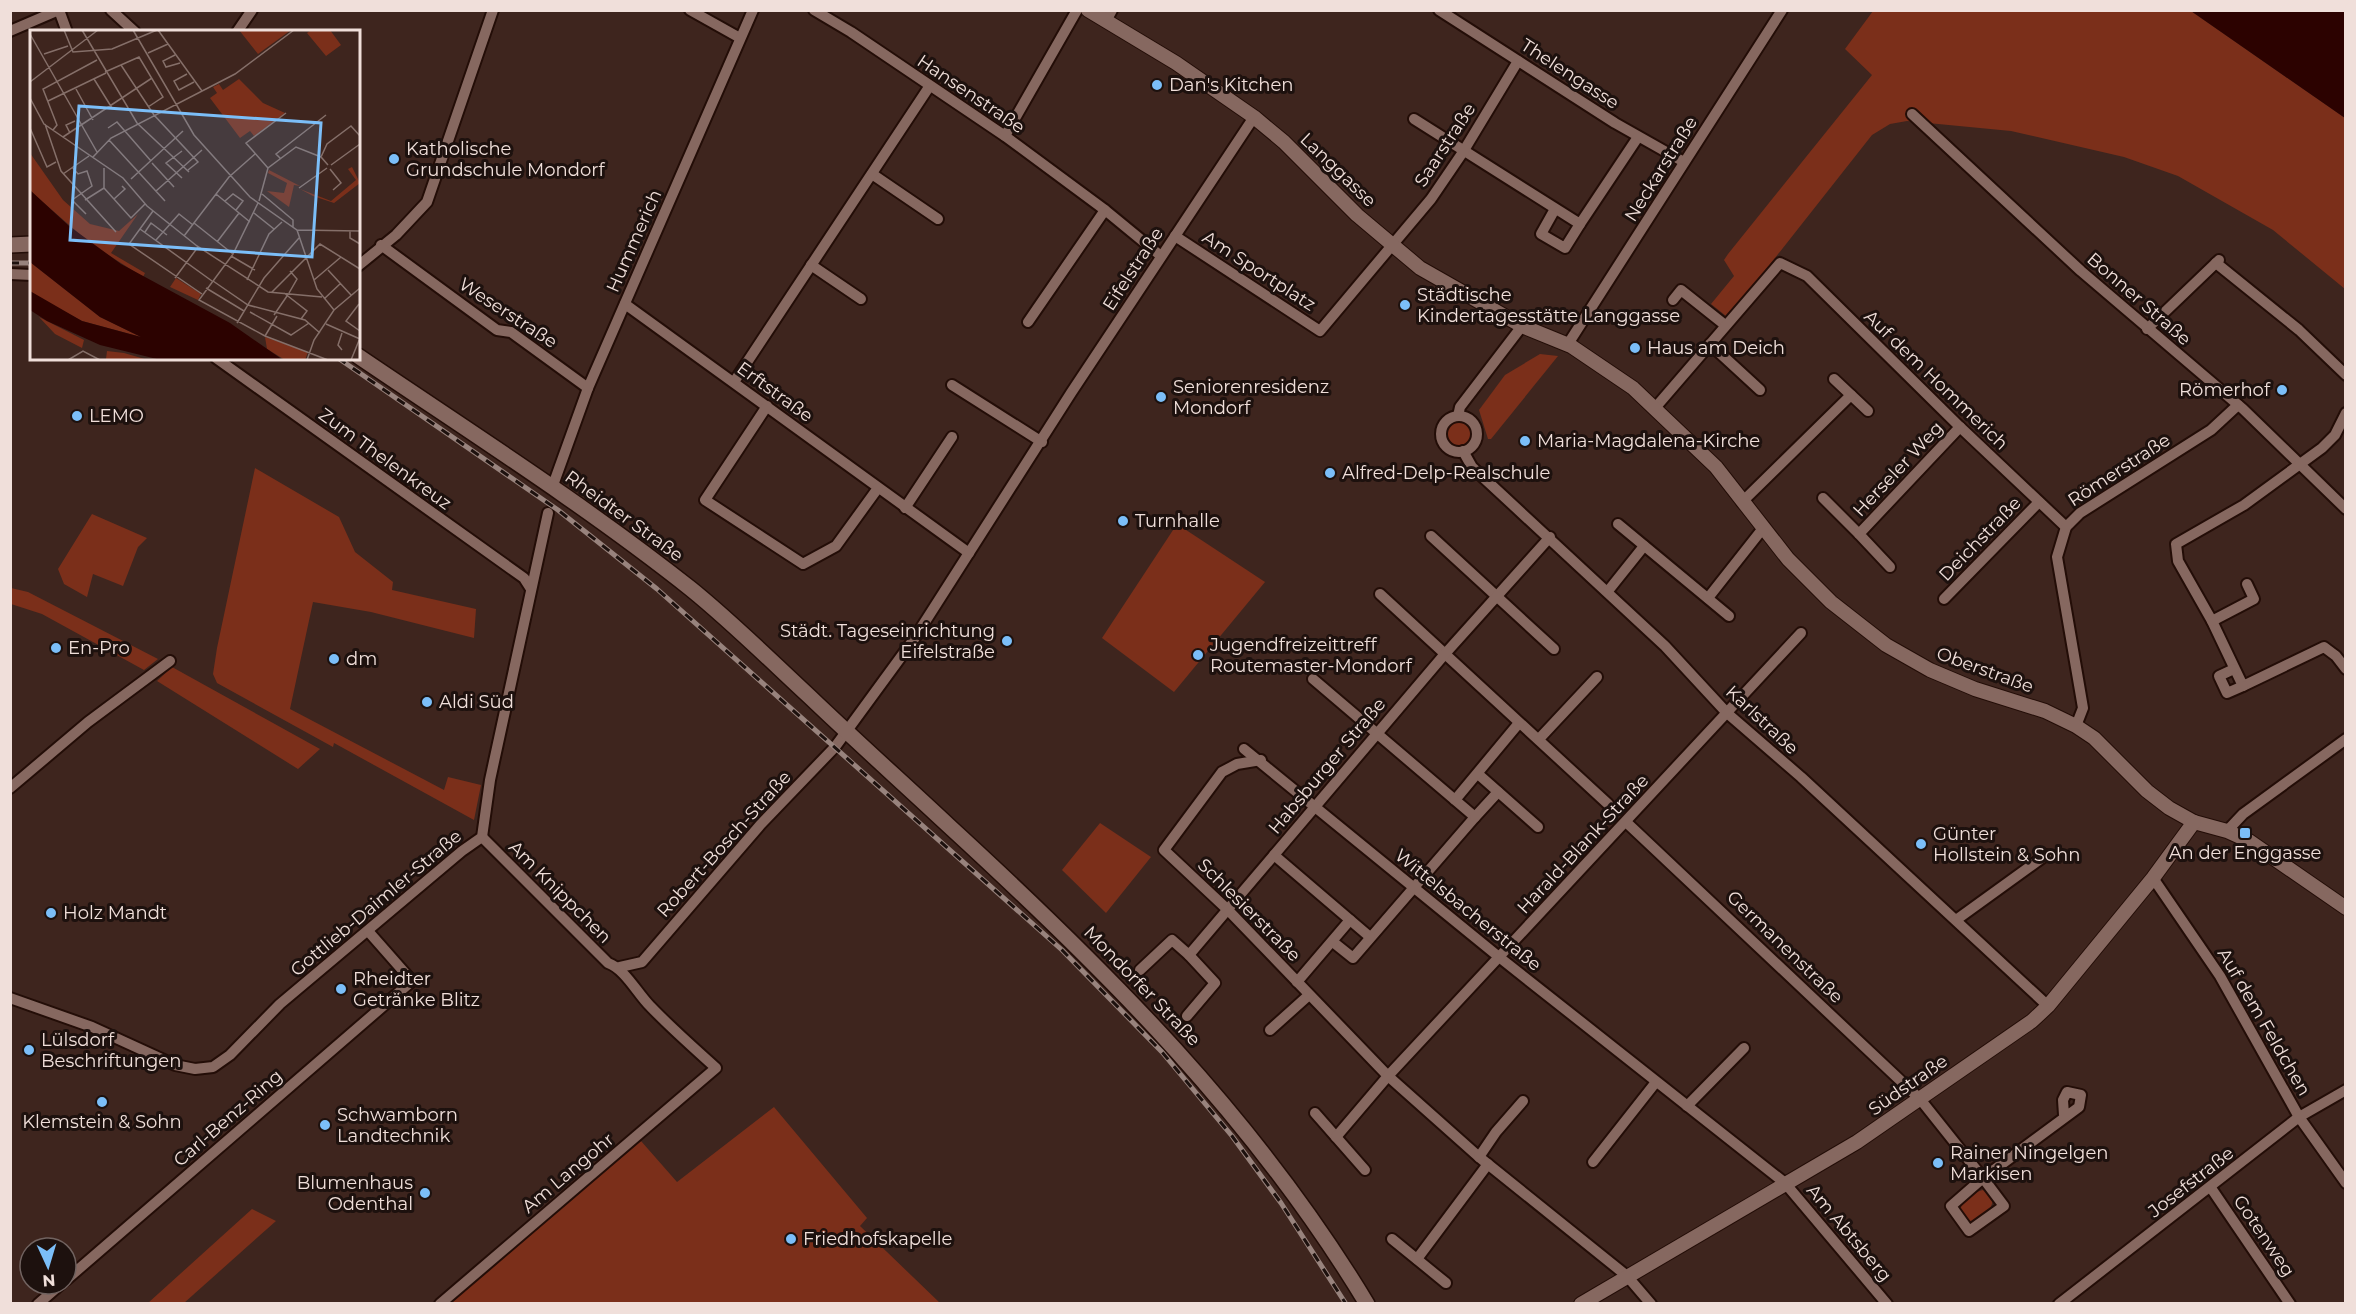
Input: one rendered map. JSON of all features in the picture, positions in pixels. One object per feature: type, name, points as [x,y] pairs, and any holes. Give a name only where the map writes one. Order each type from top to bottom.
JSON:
[{"type":"main road","points":[[10,245],[30,244]]},
{"type":"main road","name":"Rheidter Straße","points":[[360,357],[634,544],[694,592],[846,732]]},
{"type":"main road","name":"Mondorfer Straße","points":[[846,732],[1075,944],[1161,1032],[1226,1106],[1280,1175],[1332,1246],[1367,1304]]},
{"type":"street","points":[[10,31],[59,10],[67,30]]},
{"type":"street","points":[[111,10],[133,30]]},
{"type":"street","points":[[238,30],[252,10]]},
{"type":"street","points":[[360,264],[396,235],[427,202],[453,135],[493,10]]},
{"type":"street","points":[[690,10],[740,38]]},
{"type":"street","name":"Hummerich","points":[[552,488],[588,388],[753,10]]},
{"type":"street","name":"Hansenstraße","points":[[814,10],[852,32],[929,87],[1005,136],[1105,210],[1161,256]]},
{"type":"street","points":[[1005,136],[1077,10]]},
{"type":"street","name":"Langgasse","points":[[1088,10],[1109,16],[1254,117],[1284,142],[1357,215],[1392,242],[1420,268],[1522,326],[1568,344]]},
{"type":"street","name":"Thelengasse","points":[[1439,10],[1638,137],[1684,162]]},
{"type":"street","name":"Neckarstraße","points":[[1568,344],[1782,10]]},
{"type":"street","name":"Saarstraße","points":[[1392,242],[1431,199],[1463,152],[1518,61]]},
{"type":"street","points":[[734,382],[929,87]]},
{"type":"street","name":"Bonner Straße","points":[[1912,114],[2147,329],[2238,405],[2346,509]]},
{"type":"street","name":"Eifelstraße","points":[[846,732],[914,639],[1161,256],[1254,117]]},
{"type":"street","points":[[1414,119],[1580,224]]},
{"type":"street","points":[[1555,209],[1541,234],[1564,248],[1638,137]]},
{"type":"street","points":[[872,174],[938,219]]},
{"type":"street","points":[[1029,322],[1105,210]]},
{"type":"street","name":"Am Sportplatz","points":[[1175,236],[1320,331],[1392,242]]},
{"type":"street","name":"Weserstraße","points":[[381,245],[497,330],[511,332],[588,388]]},
{"type":"street","points":[[2147,329],[2217,262],[2299,330],[2346,375]]},
{"type":"street","name":"Auf dem Hommerich","points":[[1725,325],[1780,263],[1808,276],[1960,427],[2066,527]]},
{"type":"street","points":[[811,265],[861,299]]},
{"type":"street","points":[[10,274],[30,275]]},
{"type":"street","points":[[1655,408],[1725,325],[1681,290],[1673,300]]},
{"type":"street","name":"Erftstraße","points":[[625,304],[969,553]]},
{"type":"street","name":"Karlstraße","points":[[1522,326],[1460,407],[1458,416],[1445,422],[1441,436],[1448,449],[1463,452],[1472,467],[1608,591],[1665,646],[1727,713],[2048,1005]]},
{"type":"street","name":"Oberstraße","points":[[1568,344],[1591,357],[1655,408],[1716,467],[1788,559],[1831,602],[1886,645],[1930,670],[1975,689],[2045,711],[2076,726],[2111,754],[2147,791],[2193,822],[2228,831],[2283,862],[2346,908]]},
{"type":"street","points":[[1710,344],[1760,390]]},
{"type":"street","name":"Zum Thelenkreuz","points":[[219,360],[524,578],[531,589]]},
{"type":"street","points":[[1834,379],[1868,411]]},
{"type":"street","points":[[952,385],[1042,442]]},
{"type":"street","points":[[1742,502],[1851,395]]},
{"type":"street","name":"Römerstraße","points":[[2076,726],[2083,708],[2058,565],[2060,542],[2066,527],[2080,513],[2211,430],[2238,405]]},
{"type":"street","points":[[767,406],[705,500],[803,564],[836,546],[878,488]]},
{"type":"street","points":[[2243,686],[2212,621],[2178,561],[2176,544],[2244,505],[2300,464],[2335,435],[2346,413]]},
{"type":"street","points":[[1458,416],[1470,420],[1477,431],[1474,444],[1463,452]]},
{"type":"street","name":"Herseler Weg","points":[[1859,534],[1960,427]]},
{"type":"street","points":[[905,507],[952,437]]},
{"type":"street","name":"Herseler Weg","points":[[1823,498],[1890,567]]},
{"type":"street","name":"Deichstraße","points":[[1944,599],[2039,502]]},
{"type":"street","name":"Gottlieb-Daimler-Straße","points":[[10,998],[92,1027],[175,1065],[204,1069],[213,1067],[230,1056],[280,1004],[462,850],[482,837],[490,780],[548,513]]},
{"type":"street","points":[[1618,524],[1729,616]]},
{"type":"street","points":[[1708,598],[1764,527]]},
{"type":"street","points":[[1431,536],[1554,649]]},
{"type":"street","name":"Habsburger Straße","points":[[1189,955],[1317,807],[1377,732],[1495,596],[1551,537]]},
{"type":"street","points":[[1608,591],[1644,546]]},
{"type":"street","points":[[2212,621],[2254,599],[2247,584]]},
{"type":"street","points":[[1380,594],[1608,804]]},
{"type":"street","name":"Harald-Blank-Straße","points":[[1388,1076],[1801,633]]},
{"type":"street","points":[[2234,669],[2219,676],[2227,693],[2324,647],[2336,656],[2346,669]]},
{"type":"street","points":[[10,788],[88,722],[170,662]]},
{"type":"street","points":[[1539,739],[1597,677]]},
{"type":"street","points":[[1313,679],[1475,817]]},
{"type":"street","points":[[1455,800],[1519,723]]},
{"type":"street","name":"Robert-Bosch-Straße","points":[[620,967],[642,962],[761,824],[846,732]]},
{"type":"street","points":[[2228,831],[2243,814],[2346,739]]},
{"type":"street","name":"Wittelsbacherstraße","points":[[1244,749],[1261,760],[1499,957],[1785,1183]]},
{"type":"street","name":"Schlesierstraße","points":[[1261,760],[1237,764],[1222,772],[1164,850],[1227,910],[1388,1076],[1484,1161],[1627,1276],[1651,1304]]},
{"type":"street","points":[[1478,774],[1538,826]]},
{"type":"street","points":[[1333,942],[1353,958],[1498,792]]},
{"type":"street","name":"Germanenstraße","points":[[1626,822],[1920,1099],[1983,1178]]},
{"type":"street","name":"Südstraße","points":[[1581,1304],[1857,1142],[2032,1021],[2048,1005],[2153,878],[2193,822]]},
{"type":"street","name":"Am Knippchen","points":[[482,837],[608,963],[620,967],[631,985],[651,1007],[716,1068]]},
{"type":"street","points":[[1274,855],[1370,937]]},
{"type":"street","points":[[1956,920],[2046,855]]},
{"type":"street","name":"Auf dem Feldchen","points":[[2153,878],[2220,976],[2299,1117],[2346,1183]]},
{"type":"street","points":[[1297,982],[1350,920]]},
{"type":"street","name":"Carl-Benz-Ring","points":[[78,1270],[412,981],[368,931]]},
{"type":"street","points":[[1140,970],[1172,940],[1189,955],[1215,983],[1187,1016]]},
{"type":"street","points":[[1270,1030],[1309,995]]},
{"type":"street","points":[[1686,1106],[1744,1048]]},
{"type":"street","name":"Am Langohr","points":[[440,1304],[716,1068]]},
{"type":"street","points":[[1336,1137],[1388,1076]]},
{"type":"street","points":[[1593,1162],[1656,1082]]},
{"type":"street","name":"Josefstraße","points":[[2059,1304],[2211,1188],[2299,1117],[2346,1090]]},
{"type":"street","points":[[1417,1259],[1484,1161],[1496,1132],[1523,1101]]},
{"type":"street","points":[[1315,1113],[1365,1170]]},
{"type":"street","points":[[1983,1178],[2004,1206],[1969,1231],[1950,1206],[1983,1178],[2064,1115]]},
{"type":"street","name":"Am Abtsberg","points":[[1785,1183],[1887,1304]]},
{"type":"street","name":"Gotenweg","points":[[2211,1188],[2290,1304]]},
{"type":"street","points":[[1392,1239],[1446,1283]]},
{"type":"shaded area","points":[[1873,11],[2191,11],[2345,118],[2345,289],[2273,230],[2178,176],[2124,157],[2011,131],[1907,121],[1890,124],[1872,135],[1730,315],[1726,316],[1711,304],[1734,276],[1724,260],[1872,75],[1845,49]]},
{"type":"shaded area","points":[[2191,11],[2345,11],[2345,118]]},
{"type":"shaded area","points":[[1540,354],[1558,356],[1491,439],[1488,439],[1479,410],[1505,375]]},
{"type":"shaded area","points":[[1459,421],[1468,425],[1472,434],[1468,443],[1459,447],[1450,443],[1446,434],[1450,425]]},
{"type":"shaded area","points":[[255,468],[339,517],[355,552],[393,582],[392,590],[476,609],[474,638],[371,612],[313,602],[290,709],[444,790],[448,777],[481,785],[474,820],[334,743],[333,747],[217,683],[213,674],[217,648]]},
{"type":"shaded area","points":[[92,514],[147,538],[138,547],[123,586],[93,574],[87,597],[64,584],[58,569]]},
{"type":"shaded area","points":[[1177,524],[1265,582],[1174,692],[1102,638]]},
{"type":"shaded area","points":[[11,588],[28,592],[158,659],[144,670],[42,614],[11,604]]},
{"type":"shaded area","points":[[172,667],[320,749],[298,769],[157,681]]},
{"type":"shaded area","points":[[1100,823],[1151,857],[1106,913],[1062,870]]},
{"type":"shaded area","points":[[774,1107],[867,1218],[860,1226],[940,1303],[451,1303],[641,1141],[677,1182]]},
{"type":"shaded area","points":[[1983,1190],[1992,1198],[1991,1206],[1976,1222],[1966,1220],[1960,1210],[1963,1203],[1975,1193]]},
{"type":"shaded area","points":[[252,1209],[276,1221],[184,1303],[148,1303]]},
{"type":"railway","points":[[10,263],[30,263]]},
{"type":"railway","points":[[341,360],[558,510],[657,589],[1062,950],[1162,1052],[1232,1136],[1281,1203],[1346,1304]]},
{"type":"place","name":"Dan's Kitchen","points":[[1157,85]]},
{"type":"place","name":"Katholische Grundschule Mondorf","points":[[394,159]]},
{"type":"place","name":"Städtische Kindertagesstätte Langgasse","points":[[1405,305]]},
{"type":"place","name":"Haus am Deich","points":[[1635,348]]},
{"type":"place","name":"Römerhof","points":[[2282,390]]},
{"type":"place","name":"Seniorenresidenz Mondorf","points":[[1161,397]]},
{"type":"place","name":"LEMO","points":[[77,416]]},
{"type":"place","name":"Maria-Magdalena-Kirche","points":[[1525,441]]},
{"type":"place","name":"Alfred-Delp-Realschule","points":[[1330,473]]},
{"type":"place","name":"Turnhalle","points":[[1123,521]]},
{"type":"place","name":"Städt. Tageseinrichtung Eifelstraße","points":[[1007,641]]},
{"type":"place","name":"En-Pro","points":[[56,648]]},
{"type":"place","name":"Jugendfreizeittreff Routemaster-Mondorf","points":[[1198,655]]},
{"type":"place","name":"dm","points":[[334,659]]},
{"type":"place","name":"Aldi Süd","points":[[427,702]]},
{"type":"place","name":"An der Enggasse","points":[[2245,833]]},
{"type":"place","name":"Günter Hollstein & Sohn","points":[[1921,844]]},
{"type":"place","name":"Holz Mandt","points":[[51,913]]},
{"type":"place","name":"Rheidter Getränke Blitz","points":[[341,989]]},
{"type":"place","name":"Lülsdorf Beschriftungen","points":[[29,1050]]},
{"type":"place","name":"Klemstein & Sohn","points":[[102,1102]]},
{"type":"place","name":"Schwamborn Landtechnik","points":[[325,1125]]},
{"type":"place","name":"Rainer Ningelgen Markisen","points":[[1938,1163]]},
{"type":"place","name":"Blumenhaus Odenthal","points":[[425,1193]]},
{"type":"place","name":"Friedhofskapelle","points":[[791,1239]]}]
